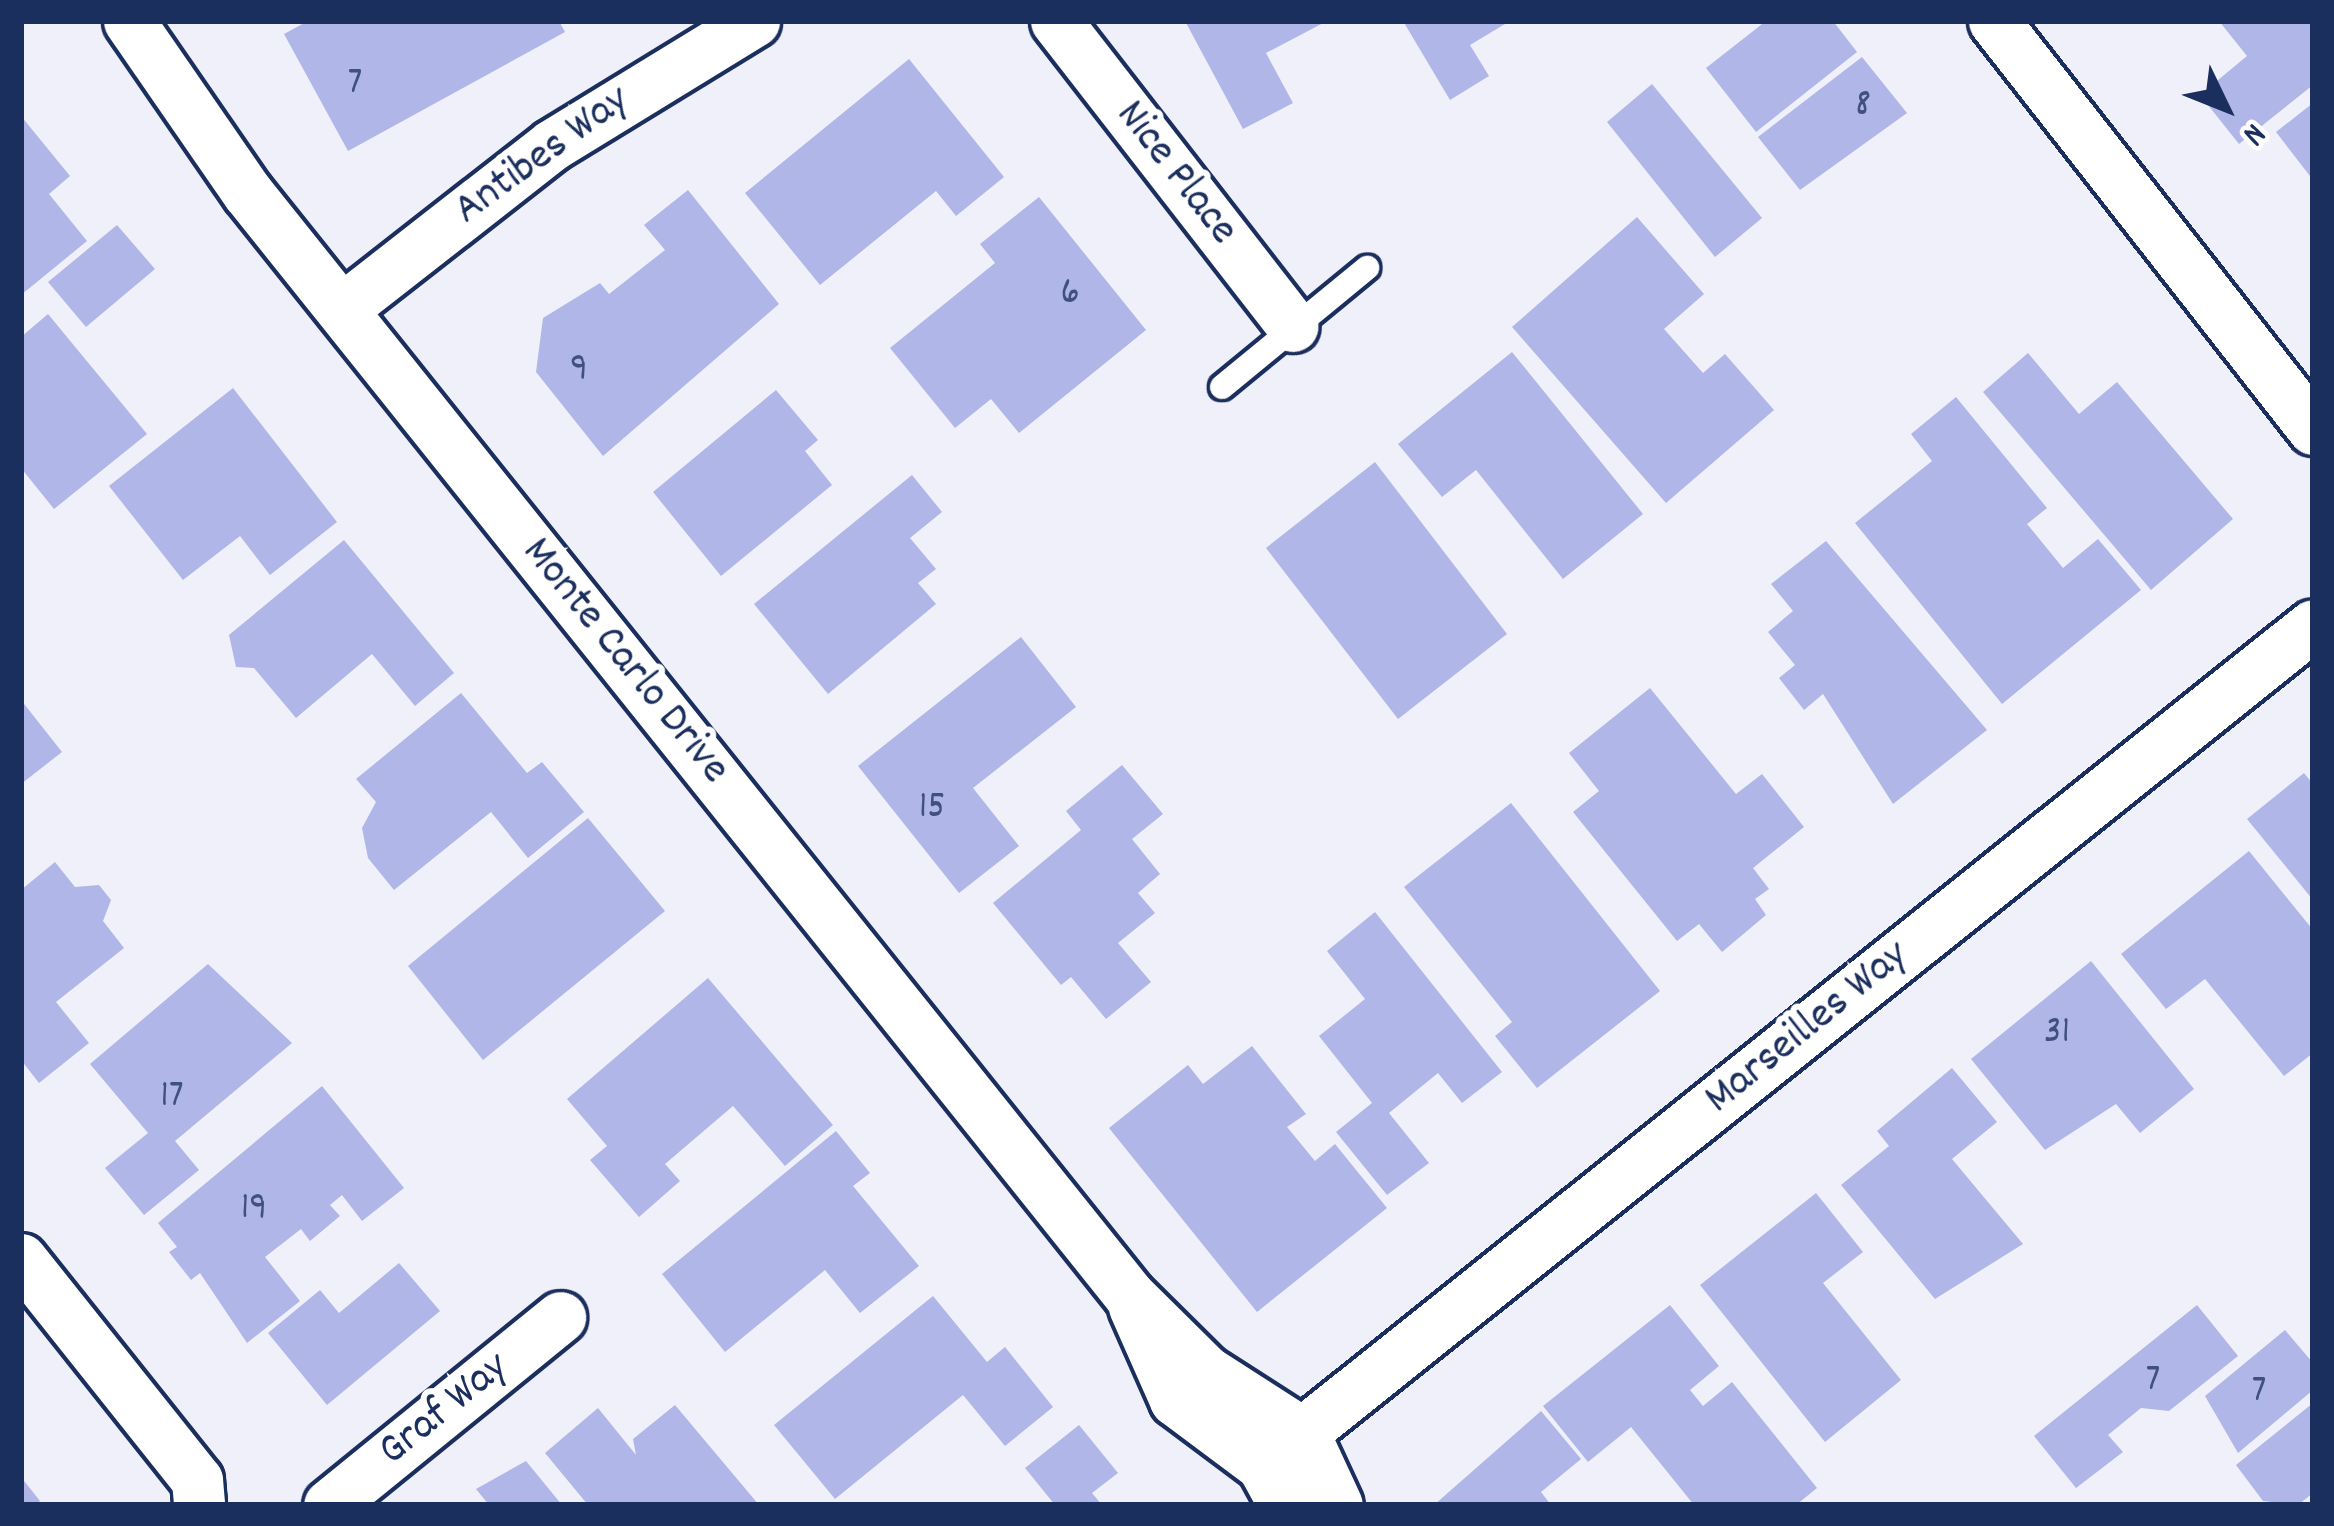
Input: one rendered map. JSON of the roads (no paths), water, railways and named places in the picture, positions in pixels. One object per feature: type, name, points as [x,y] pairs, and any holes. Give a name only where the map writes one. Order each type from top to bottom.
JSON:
[{"type":"street","name":"Monte Carlo Drive","points":[[129,21],[174,97],[1129,1295],[1207,1371],[1304,1433]]},
{"type":"street","name":"Antibes Way","points":[[342,309],[552,146],[754,21]]},
{"type":"street","name":"Nice Place","points":[[1056,21],[1293,326]]},
{"type":"street","points":[[1994,21],[2313,429]]},
{"type":"street","name":"Marseilles Way","points":[[1273,1485],[1304,1433],[2313,625]]},
{"type":"street","points":[[21,1259],[196,1480],[199,1505]]},
{"type":"street","name":"Monte Carlo Drive","points":[[1129,1295],[1175,1400],[1273,1485]]},
{"type":"street","name":"Graf Way","points":[[329,1505],[560,1317]]},
{"type":"street","points":[[1304,1433],[1336,1505]]},
{"type":"lane","points":[[1222,387],[1367,268]]}]
